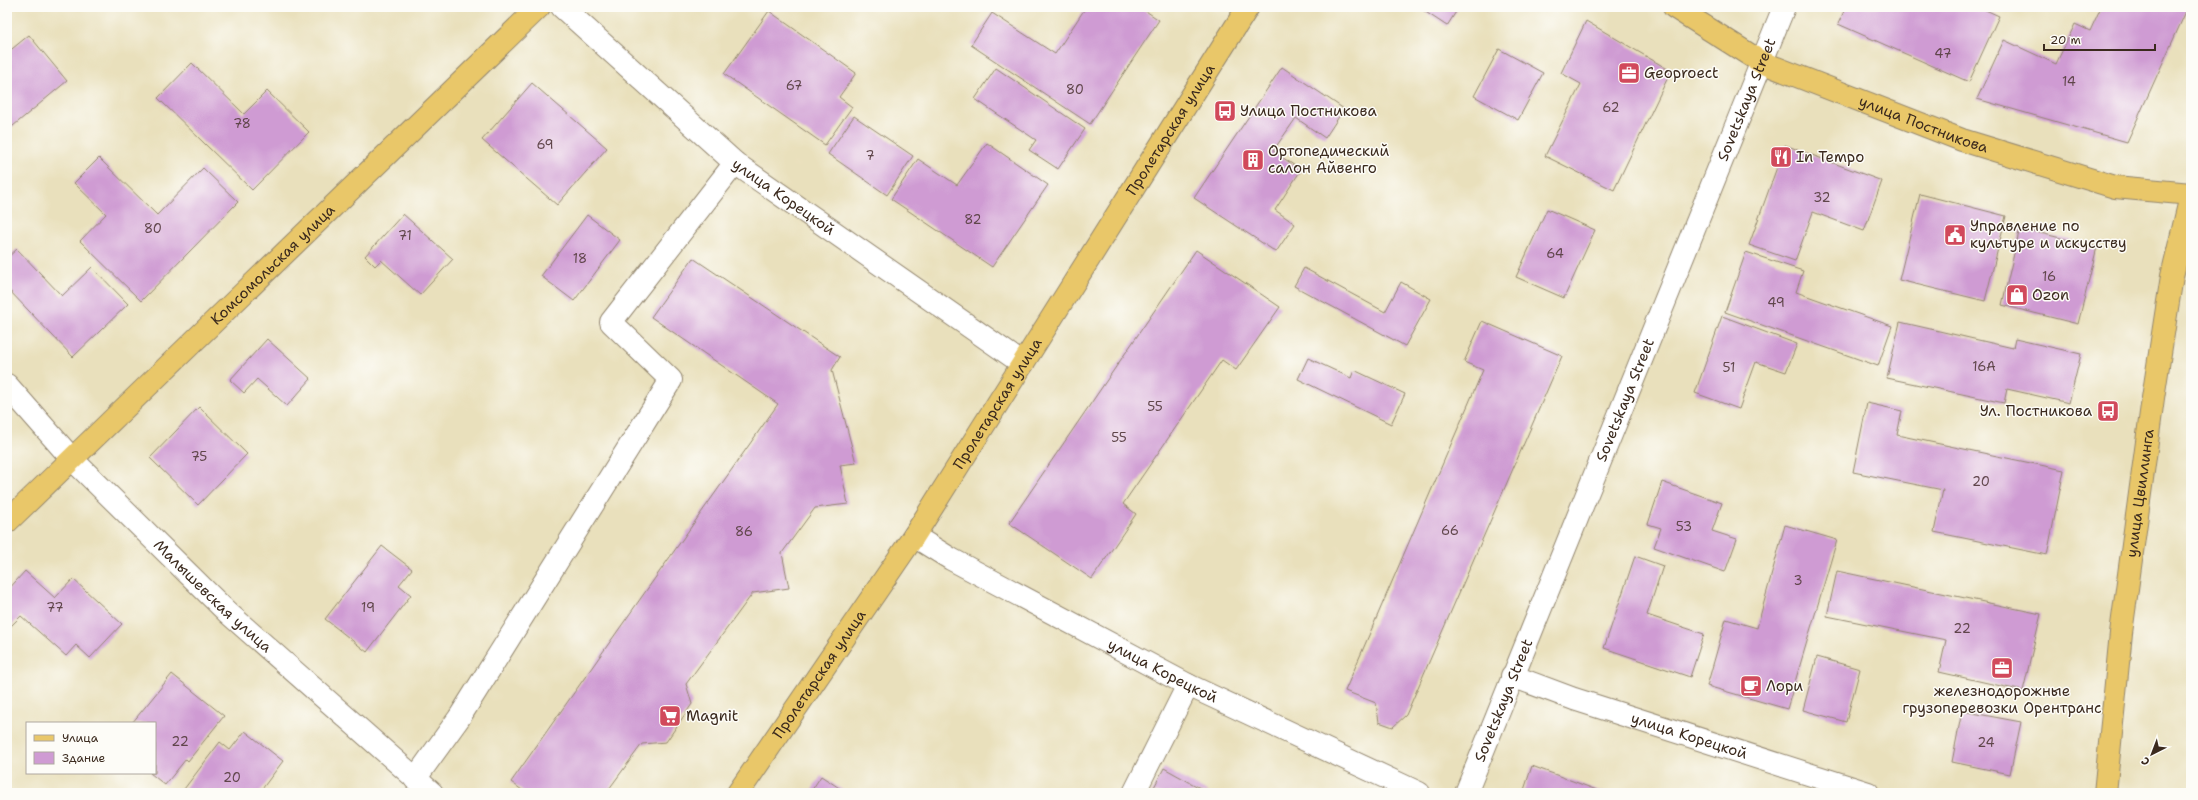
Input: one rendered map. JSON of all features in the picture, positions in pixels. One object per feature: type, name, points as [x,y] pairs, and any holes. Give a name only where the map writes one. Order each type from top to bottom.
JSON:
[{"type":"main road","name":"Комсомольская улица","points":[[7,522],[539,7]]},
{"type":"main road","name":"Пролетарская улица","points":[[738,793],[914,536],[1248,7]]},
{"type":"main road","name":"улица Постникова","points":[[1674,7],[1761,62],[1962,140],[2115,187],[2191,195]]},
{"type":"main road","name":"улица Цвиллинга","points":[[2105,793],[2122,633],[2153,398],[2172,276],[2191,195]]},
{"type":"street","name":"улица Корецкой","points":[[562,7],[735,163],[1023,364]]},
{"type":"street","name":"Sovetskaya Street","points":[[1466,793],[1512,676],[1784,7]]},
{"type":"street","points":[[415,779],[459,718],[671,380],[612,322],[735,163]]},
{"type":"street","name":"Малышевская улица","points":[[7,385],[72,459],[227,612],[432,793]]},
{"type":"street","name":"улица Корецкой","points":[[914,536],[951,559],[1188,685],[1419,793]]},
{"type":"street","name":"улица Корецкой","points":[[1512,676],[1574,699],[1868,793]]},
{"type":"street","points":[[1134,793],[1188,685]]},
{"type":"building","points":[[1086,7],[1140,7],[1159,20],[1090,124],[971,45],[992,13],[1055,54]]},
{"type":"building","points":[[1418,7],[1459,7],[1447,26]]},
{"type":"building","points":[[1846,7],[1979,7],[1999,16],[1969,82],[1838,24]]},
{"type":"building","points":[[2101,7],[2188,7],[2127,142],[1977,99],[2004,40],[2056,64],[2075,24],[2090,31]]},
{"type":"building","points":[[769,11],[856,73],[839,97],[852,107],[825,145],[724,74]]},
{"type":"building","points":[[1586,21],[1671,71],[1614,190],[1545,156],[1581,84],[1561,73]]},
{"type":"building","points":[[29,35],[67,81],[7,131],[7,53]]},
{"type":"building","points":[[1499,49],[1543,73],[1518,120],[1474,96]]},
{"type":"building","points":[[192,63],[244,114],[267,91],[309,132],[252,190],[158,98]]},
{"type":"building","name":"Ортопедический салон Айвенго","points":[[1282,67],[1344,109],[1325,138],[1296,118],[1273,151],[1301,170],[1275,210],[1295,224],[1276,252],[1194,198]]},
{"type":"building","points":[[996,68],[1085,129],[1058,169],[1029,150],[1036,140],[975,99]]},
{"type":"building","points":[[532,83],[607,148],[557,205],[482,140]]},
{"type":"building","points":[[854,116],[913,156],[887,195],[828,154]]},
{"type":"building","points":[[987,143],[1048,185],[992,267],[891,199],[918,159],[957,185]]},
{"type":"building","points":[[1785,145],[1882,181],[1864,231],[1813,212],[1795,261],[1749,245]]},
{"type":"building","points":[[99,158],[157,215],[203,168],[238,202],[141,301],[80,241],[106,214],[74,183]]},
{"type":"building","points":[[1920,194],[2006,216],[1985,301],[1899,280]]},
{"type":"building","points":[[1547,209],[1595,230],[1564,298],[1516,277]]},
{"type":"building","points":[[403,214],[453,259],[420,295],[381,260],[375,266],[365,256]]},
{"type":"building","points":[[587,215],[620,240],[574,301],[541,276]]},
{"type":"building","points":[[2020,228],[2097,247],[2078,324],[2002,305]]},
{"type":"building","points":[[17,249],[62,296],[92,267],[128,304],[73,357],[7,288],[7,258]]},
{"type":"building","points":[[1196,250],[1280,307],[1236,370],[1222,360],[1123,504],[1136,514],[1092,579],[1009,523]]},
{"type":"building","points":[[1746,252],[1803,271],[1796,292],[1892,326],[1878,366],[1725,312]]},
{"type":"building","points":[[693,258],[840,357],[832,370],[856,463],[840,465],[848,504],[815,508],[782,553],[789,588],[753,593],[686,684],[692,704],[666,742],[642,744],[606,793],[526,793],[511,782],[778,404],[651,317]]},
{"type":"building","points":[[1304,268],[1385,312],[1401,282],[1431,299],[1405,346],[1294,286]]},
{"type":"building","points":[[1722,316],[1797,344],[1786,372],[1756,362],[1739,409],[1695,393]]},
{"type":"building","points":[[1482,321],[1562,356],[1406,715],[1393,727],[1379,722],[1376,703],[1345,691],[1483,370],[1464,362]]},
{"type":"building","points":[[1900,322],[2013,348],[2015,339],[2081,354],[2069,403],[2007,389],[2004,403],[1887,378]]},
{"type":"building","points":[[267,339],[311,379],[287,406],[257,379],[244,393],[230,380]]},
{"type":"building","points":[[1308,358],[1351,378],[1354,370],[1405,394],[1391,424],[1298,379]]},
{"type":"building","points":[[1867,403],[1902,411],[1897,435],[2064,470],[2047,555],[1934,532],[1943,490],[1853,472]]},
{"type":"building","points":[[199,407],[247,454],[198,505],[150,458]]},
{"type":"building","points":[[1662,482],[1722,503],[1712,531],[1737,539],[1725,572],[1654,547],[1661,528],[1648,524]]},
{"type":"building","points":[[1785,525],[1837,540],[1787,709],[1707,686],[1726,619],[1757,628]]},
{"type":"building","points":[[382,546],[412,569],[399,585],[411,595],[367,652],[325,619]]},
{"type":"building","points":[[1635,556],[1663,566],[1647,615],[1704,634],[1690,677],[1604,648]]},
{"type":"building","points":[[25,571],[55,598],[73,579],[122,624],[90,658],[76,645],[66,656],[21,616],[11,626],[7,622],[7,591]]},
{"type":"building","points":[[1837,571],[2041,614],[2023,691],[1939,672],[1946,640],[1827,616]]},
{"type":"building","points":[[1817,657],[1860,669],[1846,722],[1803,710]]},
{"type":"building","points":[[172,674],[224,716],[188,761],[186,759],[165,785],[151,774],[156,774],[156,722],[133,722]]},
{"type":"building","points":[[1962,711],[2021,722],[2010,774],[1952,762]]},
{"type":"building","points":[[245,731],[283,761],[259,793],[181,793],[220,742],[230,750]]},
{"type":"building","points":[[1532,766],[1605,793],[1523,793]]},
{"type":"building","points":[[1164,768],[1209,793],[1151,793]]},
{"type":"building","points":[[821,776],[847,793],[810,793]]},
{"type":"place","name":"Geoproect","points":[[1629,73]]},
{"type":"place","name":"Улица Постникова","points":[[1225,111]]},
{"type":"place","name":"In Tempo","points":[[1781,157]]},
{"type":"place","name":"Ортопедический салон Айвенго","points":[[1253,160]]},
{"type":"place","name":"Управление по культуре и искусству","points":[[1955,235]]},
{"type":"place","name":"Ozon","points":[[2017,295]]},
{"type":"place","name":"Ул. Постникова","points":[[2108,411]]},
{"type":"place","name":"железнодорожные грузоперевозки Орентранс","points":[[2002,668]]},
{"type":"place","name":"Лори","points":[[1751,686]]},
{"type":"place","name":"Magnit","points":[[670,716]]}]
